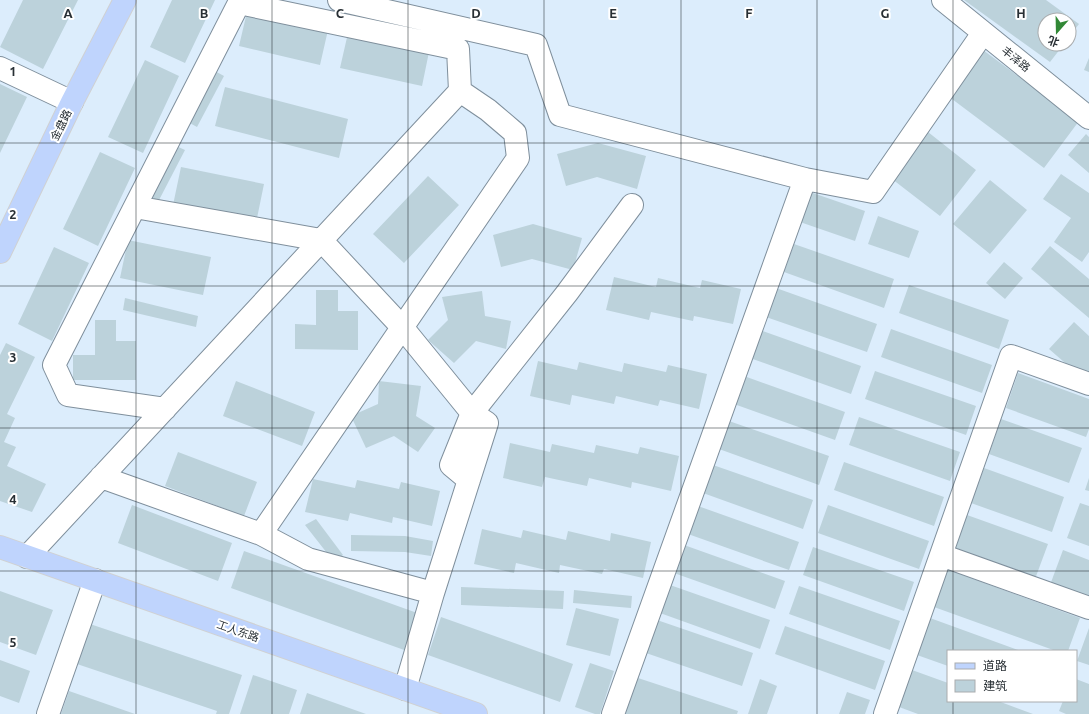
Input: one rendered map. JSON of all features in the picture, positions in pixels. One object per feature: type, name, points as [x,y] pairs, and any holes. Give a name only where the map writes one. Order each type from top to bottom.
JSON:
[{"type":"main road","name":"金盘路","points":[[0,252],[72,102],[125,0]]},
{"type":"main road","name":"工人东路","points":[[0,547],[405,689],[451,710],[476,714]]},
{"type":"street","points":[[339,0],[536,45],[560,115],[804,179],[873,192],[983,32]]},
{"type":"street","name":"丰泽路","points":[[943,0],[1089,118]]},
{"type":"street","points":[[27,557],[460,91],[458,49],[239,3],[54,365],[68,395],[164,409]]},
{"type":"street","points":[[0,68],[72,102]]},
{"type":"street","points":[[260,534],[518,158],[514,132],[488,110],[460,91]]},
{"type":"street","points":[[613,714],[804,179]]},
{"type":"street","points":[[472,413],[567,293],[632,205]]},
{"type":"street","points":[[135,207],[321,240],[402,327],[472,413],[487,423],[433,593],[405,689]]},
{"type":"street","points":[[885,714],[1011,356],[1089,384]]},
{"type":"street","points":[[101,477],[260,534],[308,559],[433,593]]},
{"type":"street","points":[[941,555],[1089,608]]},
{"type":"street","points":[[48,714],[94,580]]},
{"type":"building","points":[[23,0],[78,0],[43,69],[0,47]]},
{"type":"building","points":[[172,0],[215,0],[185,63],[150,47]]},
{"type":"building","points":[[964,0],[1046,0],[1062,12],[1037,12],[1037,52],[1058,52],[1050,62]]},
{"type":"building","points":[[247,12],[328,30],[320,65],[239,46]]},
{"type":"building","points":[[348,33],[429,52],[422,86],[340,68]]},
{"type":"building","points":[[983,50],[1079,121],[1044,168],[948,96]]},
{"type":"building","points":[[1089,58],[1089,72],[1084,70]]},
{"type":"building","points":[[145,60],[179,76],[143,153],[108,137]]},
{"type":"building","points":[[213,70],[224,76],[197,127],[186,121]]},
{"type":"building","points":[[0,84],[27,97],[0,153]]},
{"type":"building","points":[[225,87],[348,119],[339,158],[215,126]]},
{"type":"building","points":[[928,132],[976,170],[940,216],[892,179]]},
{"type":"building","points":[[1086,134],[1089,137],[1089,173],[1068,155]]},
{"type":"building","points":[[598,143],[646,156],[637,189],[597,177],[566,186],[557,154]]},
{"type":"building","points":[[174,145],[185,150],[158,202],[147,196]]},
{"type":"building","points":[[100,152],[135,168],[98,246],[63,229]]},
{"type":"building","points":[[181,167],[264,184],[256,223],[173,205]]},
{"type":"building","points":[[1061,174],[1089,193],[1089,252],[1082,262],[1054,242],[1071,218],[1043,199]]},
{"type":"building","points":[[428,176],[459,205],[404,263],[373,234]]},
{"type":"building","points":[[990,180],[1027,210],[990,254],[953,224]]},
{"type":"building","points":[[810,192],[865,211],[855,241],[800,222]]},
{"type":"building","points":[[878,216],[919,231],[909,258],[868,244]]},
{"type":"building","points":[[533,224],[582,238],[573,270],[532,259],[501,267],[493,235]]},
{"type":"building","points":[[128,240],[211,257],[203,295],[120,278]]},
{"type":"building","points":[[794,244],[894,279],[884,308],[784,272]]},
{"type":"building","points":[[1050,246],[1089,279],[1089,318],[1031,269]]},
{"type":"building","points":[[54,247],[89,263],[52,341],[18,324]]},
{"type":"building","points":[[1004,262],[1023,278],[1005,299],[986,283]]},
{"type":"building","points":[[614,277],[656,287],[658,278],[700,288],[702,280],[741,289],[733,324],[694,316],[693,321],[651,312],[649,320],[606,310]]},
{"type":"building","points":[[909,285],[1009,320],[999,349],[899,313]]},
{"type":"building","points":[[776,288],[877,324],[867,352],[766,317]]},
{"type":"building","points":[[316,290],[338,290],[338,311],[358,311],[358,350],[295,349],[295,324],[316,325]]},
{"type":"building","points":[[482,291],[485,316],[511,321],[506,349],[476,341],[454,363],[428,340],[448,320],[442,297]]},
{"type":"building","points":[[125,298],[198,316],[196,327],[123,310]]},
{"type":"building","points":[[95,320],[116,320],[116,341],[136,341],[136,380],[73,380],[73,355],[95,355]]},
{"type":"building","points":[[1074,322],[1089,336],[1089,377],[1086,381],[1049,349]]},
{"type":"building","points":[[891,329],[992,365],[982,393],[881,357]]},
{"type":"building","points":[[760,330],[861,366],[851,394],[750,358]]},
{"type":"building","points":[[6,343],[35,357],[7,414],[15,418],[4,442],[16,447],[7,466],[46,484],[32,512],[0,501],[0,355]]},
{"type":"building","points":[[538,361],[577,370],[579,362],[622,372],[624,363],[666,372],[668,365],[707,374],[699,409],[660,400],[658,406],[616,396],[614,404],[572,395],[570,405],[530,396]]},
{"type":"building","points":[[875,371],[976,406],[966,435],[865,399]]},
{"type":"building","points":[[1018,373],[1089,399],[1089,429],[1086,437],[1006,408]]},
{"type":"building","points":[[744,376],[845,412],[835,440],[734,404]]},
{"type":"building","points":[[236,381],[315,412],[302,446],[223,416]]},
{"type":"building","points":[[379,381],[421,386],[416,416],[435,428],[418,452],[394,436],[366,448],[351,416],[378,404]]},
{"type":"building","points":[[859,417],[960,452],[950,481],[849,445]]},
{"type":"building","points":[[1001,419],[1082,448],[1069,483],[989,454]]},
{"type":"building","points":[[729,421],[829,456],[819,485],[719,449]]},
{"type":"building","points":[[510,443],[550,452],[552,444],[594,453],[596,445],[638,454],[640,447],[679,456],[671,491],[632,482],[631,488],[589,478],[587,486],[545,477],[542,487],[503,478]]},
{"type":"building","points":[[178,452],[257,482],[244,516],[165,486]]},
{"type":"building","points":[[844,462],[944,497],[934,526],[834,490]]},
{"type":"building","points":[[713,465],[813,500],[803,529],[703,493]]},
{"type":"building","points":[[984,468],[1064,497],[1052,532],[971,503]]},
{"type":"building","points":[[1089,478],[1089,491],[1085,490]]},
{"type":"building","points":[[313,479],[355,488],[357,480],[399,489],[401,482],[440,491],[432,526],[393,517],[392,523],[350,513],[348,521],[305,512]]},
{"type":"building","points":[[1080,503],[1089,506],[1089,546],[1067,538]]},
{"type":"building","points":[[132,505],[232,543],[218,581],[118,543]]},
{"type":"building","points":[[828,505],[929,541],[919,569],[818,533]]},
{"type":"building","points":[[698,506],[799,542],[789,570],[688,534]]},
{"type":"building","points":[[967,515],[1048,544],[1035,579],[955,550]]},
{"type":"building","points":[[316,519],[343,555],[334,562],[305,525]]},
{"type":"building","points":[[482,529],[521,538],[523,530],[566,540],[568,531],[610,541],[611,533],[651,542],[643,578],[604,569],[602,574],[560,565],[559,573],[516,563],[514,573],[474,564]]},
{"type":"building","points":[[351,535],[405,536],[433,541],[431,556],[405,552],[351,551]]},
{"type":"building","points":[[684,545],[785,581],[775,609],[674,573]]},
{"type":"building","points":[[813,547],[914,582],[904,611],[803,575]]},
{"type":"building","points":[[1063,550],[1089,560],[1089,599],[1050,585]]},
{"type":"building","points":[[244,551],[420,614],[407,651],[231,588]]},
{"type":"building","points":[[947,569],[1080,618],[1068,650],[1053,650],[934,607]]},
{"type":"building","points":[[670,585],[770,620],[760,649],[660,613]]},
{"type":"building","points":[[799,586],[900,621],[890,650],[789,614]]},
{"type":"building","points":[[461,587],[564,591],[563,609],[461,605]]},
{"type":"building","points":[[574,590],[632,596],[631,608],[573,603]]},
{"type":"building","points":[[0,591],[53,610],[36,655],[0,642]]},
{"type":"building","points":[[576,608],[619,619],[610,656],[566,645]]},
{"type":"building","points":[[441,617],[573,664],[560,702],[428,655]]},
{"type":"building","points":[[930,618],[1018,650],[947,650],[947,666],[917,655]]},
{"type":"building","points":[[657,620],[753,653],[742,686],[646,653]]},
{"type":"building","points":[[87,623],[242,675],[229,714],[216,714],[217,711],[74,663]]},
{"type":"building","points":[[785,626],[885,661],[875,690],[775,654]]},
{"type":"building","points":[[1089,628],[1089,665],[1077,661]]},
{"type":"building","points":[[0,660],[30,671],[19,703],[0,696]]},
{"type":"building","points":[[590,663],[614,671],[600,714],[595,714],[575,707]]},
{"type":"building","points":[[912,670],[947,683],[947,702],[1001,702],[1033,714],[918,714],[899,707]]},
{"type":"building","points":[[253,675],[297,690],[289,714],[240,714]]},
{"type":"building","points":[[638,678],[738,711],[737,714],[625,714]]},
{"type":"building","points":[[760,679],[777,686],[767,714],[748,714]]},
{"type":"building","points":[[1077,679],[1089,684],[1089,714],[1066,714],[1059,711],[1063,702],[1077,702]]},
{"type":"building","points":[[69,691],[135,714],[61,714]]},
{"type":"building","points":[[847,692],[870,700],[865,714],[839,714]]},
{"type":"building","points":[[307,693],[366,714],[300,714]]}]
